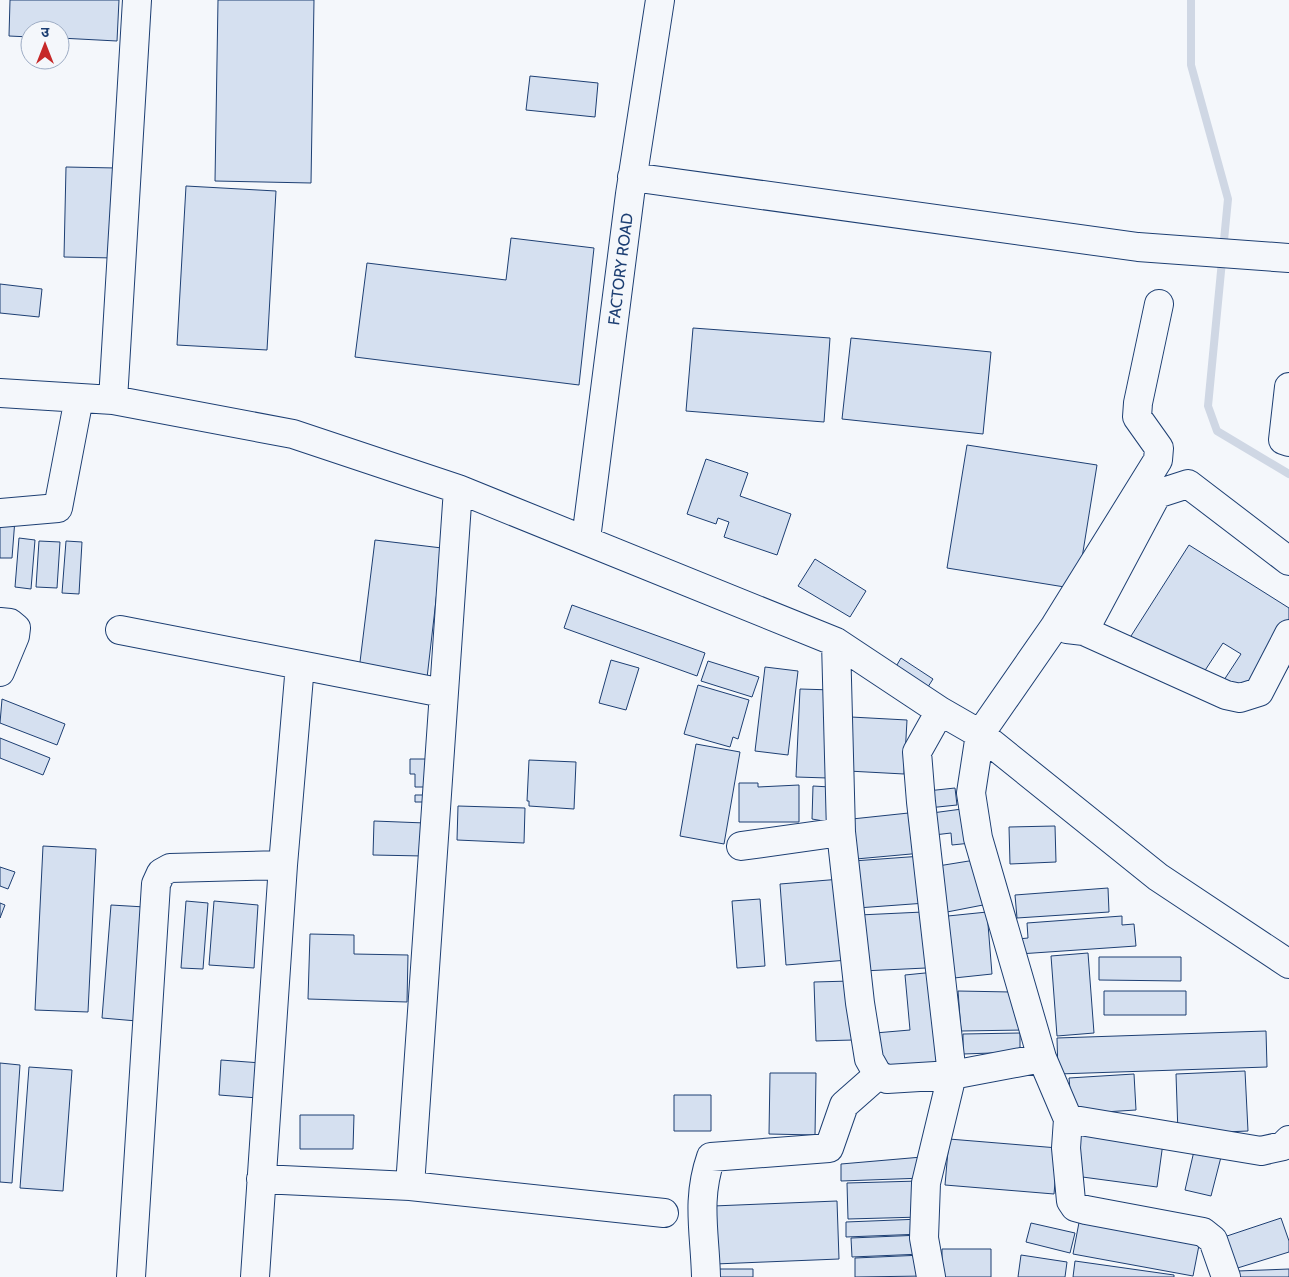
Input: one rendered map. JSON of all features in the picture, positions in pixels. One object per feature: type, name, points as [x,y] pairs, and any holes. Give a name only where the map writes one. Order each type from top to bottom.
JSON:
[{"type":"street","points":[[113,400],[137,0]]},
{"type":"street","name":"FACTORY ROAD","points":[[586,539],[632,177],[660,0]]},
{"type":"street","points":[[632,177],[1138,247],[1231,252],[1289,258]]},
{"type":"street","points":[[1159,304],[1138,403],[1137,417],[1159,448],[1158,460],[1056,626],[980,734],[971,793],[978,838],[1042,1058],[1068,1119],[1066,1148],[1069,1191],[1075,1207],[1203,1232],[1213,1240],[1226,1277]]},
{"type":"street","points":[[1289,387],[1283,440],[1289,442]]},
{"type":"street","points":[[0,393],[113,400],[293,434],[458,489],[586,539],[836,642],[940,711],[980,734],[1158,877],[1289,964]]},
{"type":"street","points":[[0,513],[58,508],[79,398]]},
{"type":"street","points":[[1084,631],[1157,494],[1170,488],[1188,484],[1289,561]]},
{"type":"street","points":[[410,1186],[458,489]]},
{"type":"street","points":[[0,622],[10,623],[16,628],[0,672]]},
{"type":"street","points":[[1056,626],[1084,631],[1226,695],[1240,698],[1259,692],[1289,634]]},
{"type":"street","points":[[120,630],[443,693]]},
{"type":"street","points":[[836,642],[842,832],[860,1003],[869,1059],[878,1075],[887,1079],[952,1075],[1042,1058]]},
{"type":"street","points":[[254,1277],[283,865],[300,666]]},
{"type":"street","points":[[932,1277],[924,1238],[926,1184],[952,1075],[917,752],[940,711]]},
{"type":"street","points":[[741,846],[842,832]]},
{"type":"street","points":[[131,1277],[156,884],[161,873],[170,868],[283,865]]},
{"type":"street","points":[[706,1277],[705,1238],[701,1215],[704,1178],[711,1157],[829,1148],[844,1106],[878,1075]]},
{"type":"street","points":[[1068,1119],[1261,1151],[1283,1146],[1289,1140]]},
{"type":"street","points":[[261,1179],[410,1186],[664,1212]]},
{"type":"building","points":[[10,0],[119,0],[117,41],[70,39],[70,20],[20,20],[20,37],[9,36]]},
{"type":"building","points":[[218,0],[314,0],[311,183],[215,181]]},
{"type":"building","points":[[530,76],[598,83],[595,117],[526,110]]},
{"type":"building","points":[[66,167],[116,168],[115,258],[64,257]]},
{"type":"building","points":[[186,186],[276,191],[267,350],[177,345]]},
{"type":"building","points":[[511,238],[594,248],[579,385],[355,357],[367,263],[506,280]]},
{"type":"building","points":[[0,284],[42,289],[39,317],[0,313]]},
{"type":"building","points":[[693,328],[830,338],[824,422],[686,411]]},
{"type":"building","points":[[851,338],[991,352],[983,434],[842,419]]},
{"type":"building","points":[[967,445],[1097,465],[1077,589],[947,568]]},
{"type":"building","points":[[706,459],[748,473],[740,496],[791,514],[777,555],[724,537],[729,522],[718,518],[716,524],[687,514]]},
{"type":"building","points":[[15,519],[12,558],[0,558],[0,521]]},
{"type":"building","points":[[19,538],[35,540],[31,589],[15,587]]},
{"type":"building","points":[[375,540],[442,548],[427,678],[359,670]]},
{"type":"building","points":[[39,541],[60,542],[57,588],[36,587]]},
{"type":"building","points":[[66,541],[82,542],[79,594],[62,593]]},
{"type":"building","points":[[1189,545],[1289,608],[1289,666],[1263,705],[1224,680],[1241,654],[1223,643],[1200,678],[1124,647]]},
{"type":"building","points":[[815,559],[866,591],[850,617],[798,586]]},
{"type":"building","points":[[572,605],[705,653],[697,676],[564,628]]},
{"type":"building","points":[[901,658],[933,679],[926,690],[894,670]]},
{"type":"building","points":[[611,660],[639,668],[626,710],[599,703]]},
{"type":"building","points":[[708,661],[759,677],[752,697],[701,681]]},
{"type":"building","points":[[765,667],[798,671],[788,755],[755,751]]},
{"type":"building","points":[[698,685],[749,700],[738,739],[733,737],[730,747],[684,734]]},
{"type":"building","points":[[800,689],[833,690],[828,778],[796,777]]},
{"type":"building","points":[[2,699],[65,724],[57,745],[0,723]]},
{"type":"building","points":[[851,717],[907,720],[904,774],[848,771]]},
{"type":"building","points":[[0,738],[50,758],[43,775],[0,758]]},
{"type":"building","points":[[696,744],[740,752],[724,844],[680,836]]},
{"type":"building","points":[[410,759],[432,759],[427,787],[415,787],[415,774],[410,774]]},
{"type":"building","points":[[529,760],[576,762],[574,809],[529,806],[529,801],[527,801]]},
{"type":"building","points":[[739,783],[758,783],[758,787],[799,785],[799,822],[739,822]]},
{"type":"building","points":[[813,786],[830,787],[829,822],[812,819]]},
{"type":"building","points":[[955,788],[957,805],[928,808],[927,791]]},
{"type":"building","points":[[415,795],[429,795],[429,802],[415,802]]},
{"type":"building","points":[[458,806],[525,808],[524,843],[457,840]]},
{"type":"building","points":[[962,809],[971,843],[952,845],[951,833],[934,835],[932,813]]},
{"type":"building","points":[[918,812],[922,853],[856,859],[852,819]]},
{"type":"building","points":[[374,821],[425,823],[423,856],[373,855]]},
{"type":"building","points":[[1055,826],[1056,862],[1010,864],[1009,827]]},
{"type":"building","points":[[43,846],[96,849],[88,1012],[35,1010]]},
{"type":"building","points":[[922,856],[926,903],[857,908],[853,861]]},
{"type":"building","points":[[975,860],[983,905],[947,912],[938,866]]},
{"type":"building","points":[[0,867],[15,872],[8,889],[0,886]]},
{"type":"building","points":[[841,879],[848,960],[786,965],[780,884]]},
{"type":"building","points":[[1108,888],[1109,912],[1017,918],[1015,895]]},
{"type":"building","points":[[760,899],[765,966],[737,968],[732,901]]},
{"type":"building","points":[[186,901],[208,903],[203,969],[181,968]]},
{"type":"building","points":[[214,901],[258,905],[254,968],[209,965]]},
{"type":"building","points":[[0,903],[5,905],[0,918]]},
{"type":"building","points":[[111,905],[145,907],[137,1021],[102,1018]]},
{"type":"building","points":[[923,912],[926,968],[862,971],[859,915]]},
{"type":"building","points":[[987,912],[992,974],[954,978],[948,916]]},
{"type":"building","points":[[1122,916],[1122,925],[1134,924],[1136,946],[1019,954],[1018,939],[1028,938],[1027,923]]},
{"type":"building","points":[[310,934],[354,935],[354,954],[408,955],[407,1002],[308,999]]},
{"type":"building","points":[[1088,953],[1094,1033],[1057,1036],[1051,956]]},
{"type":"building","points":[[1099,957],[1181,957],[1181,981],[1099,980]]},
{"type":"building","points":[[935,972],[943,1065],[879,1071],[875,1033],[910,1030],[905,975]]},
{"type":"building","points":[[851,981],[853,1040],[816,1041],[814,982]]},
{"type":"building","points":[[958,991],[1011,992],[1024,1030],[961,1031]]},
{"type":"building","points":[[1104,991],[1186,991],[1186,1015],[1104,1015]]},
{"type":"building","points":[[1266,1031],[1267,1067],[1058,1074],[1057,1038]]},
{"type":"building","points":[[1020,1033],[1020,1052],[963,1054],[963,1034]]},
{"type":"building","points":[[221,1060],[261,1063],[258,1098],[219,1095]]},
{"type":"building","points":[[0,1063],[20,1065],[12,1183],[0,1182]]},
{"type":"building","points":[[29,1067],[72,1070],[63,1191],[20,1188]]},
{"type":"building","points":[[1245,1071],[1248,1131],[1178,1134],[1176,1074]]},
{"type":"building","points":[[770,1073],[816,1073],[815,1135],[769,1134]]},
{"type":"building","points":[[1134,1074],[1136,1110],[1072,1114],[1069,1078]]},
{"type":"building","points":[[674,1095],[711,1095],[711,1131],[674,1131]]},
{"type":"building","points":[[300,1115],[354,1115],[353,1149],[300,1149]]},
{"type":"building","points":[[1081,1131],[1163,1143],[1157,1187],[1075,1176]]},
{"type":"building","points":[[949,1139],[1058,1148],[1054,1194],[945,1185]]},
{"type":"building","points":[[1194,1151],[1221,1157],[1211,1196],[1185,1190]]},
{"type":"building","points":[[922,1157],[924,1178],[841,1181],[841,1164]]},
{"type":"building","points":[[919,1181],[921,1217],[848,1219],[847,1183]]},
{"type":"building","points":[[837,1201],[839,1259],[715,1264],[713,1206]]},
{"type":"building","points":[[1081,1212],[1201,1235],[1193,1276],[1073,1254]]},
{"type":"building","points":[[1281,1218],[1289,1241],[1289,1252],[1228,1271],[1218,1239]]},
{"type":"building","points":[[921,1219],[922,1234],[846,1237],[846,1222]]},
{"type":"building","points":[[1031,1223],[1075,1233],[1070,1253],[1026,1242]]},
{"type":"building","points":[[921,1235],[922,1254],[852,1257],[851,1238]]},
{"type":"building","points":[[942,1249],[991,1249],[991,1277],[942,1277]]},
{"type":"building","points":[[923,1255],[925,1276],[855,1277],[855,1258]]},
{"type":"building","points":[[1021,1255],[1067,1262],[1065,1277],[1018,1277]]},
{"type":"building","points":[[1075,1261],[1174,1275],[1174,1277],[1073,1277]]},
{"type":"building","points":[[716,1269],[753,1269],[753,1277],[716,1277]]},
{"type":"building","points":[[1289,1269],[1289,1277],[1238,1277],[1238,1271]]},
{"type":"waterway","points":[[1191,0],[1191,65],[1228,199],[1208,406],[1217,431],[1289,474]]}]
